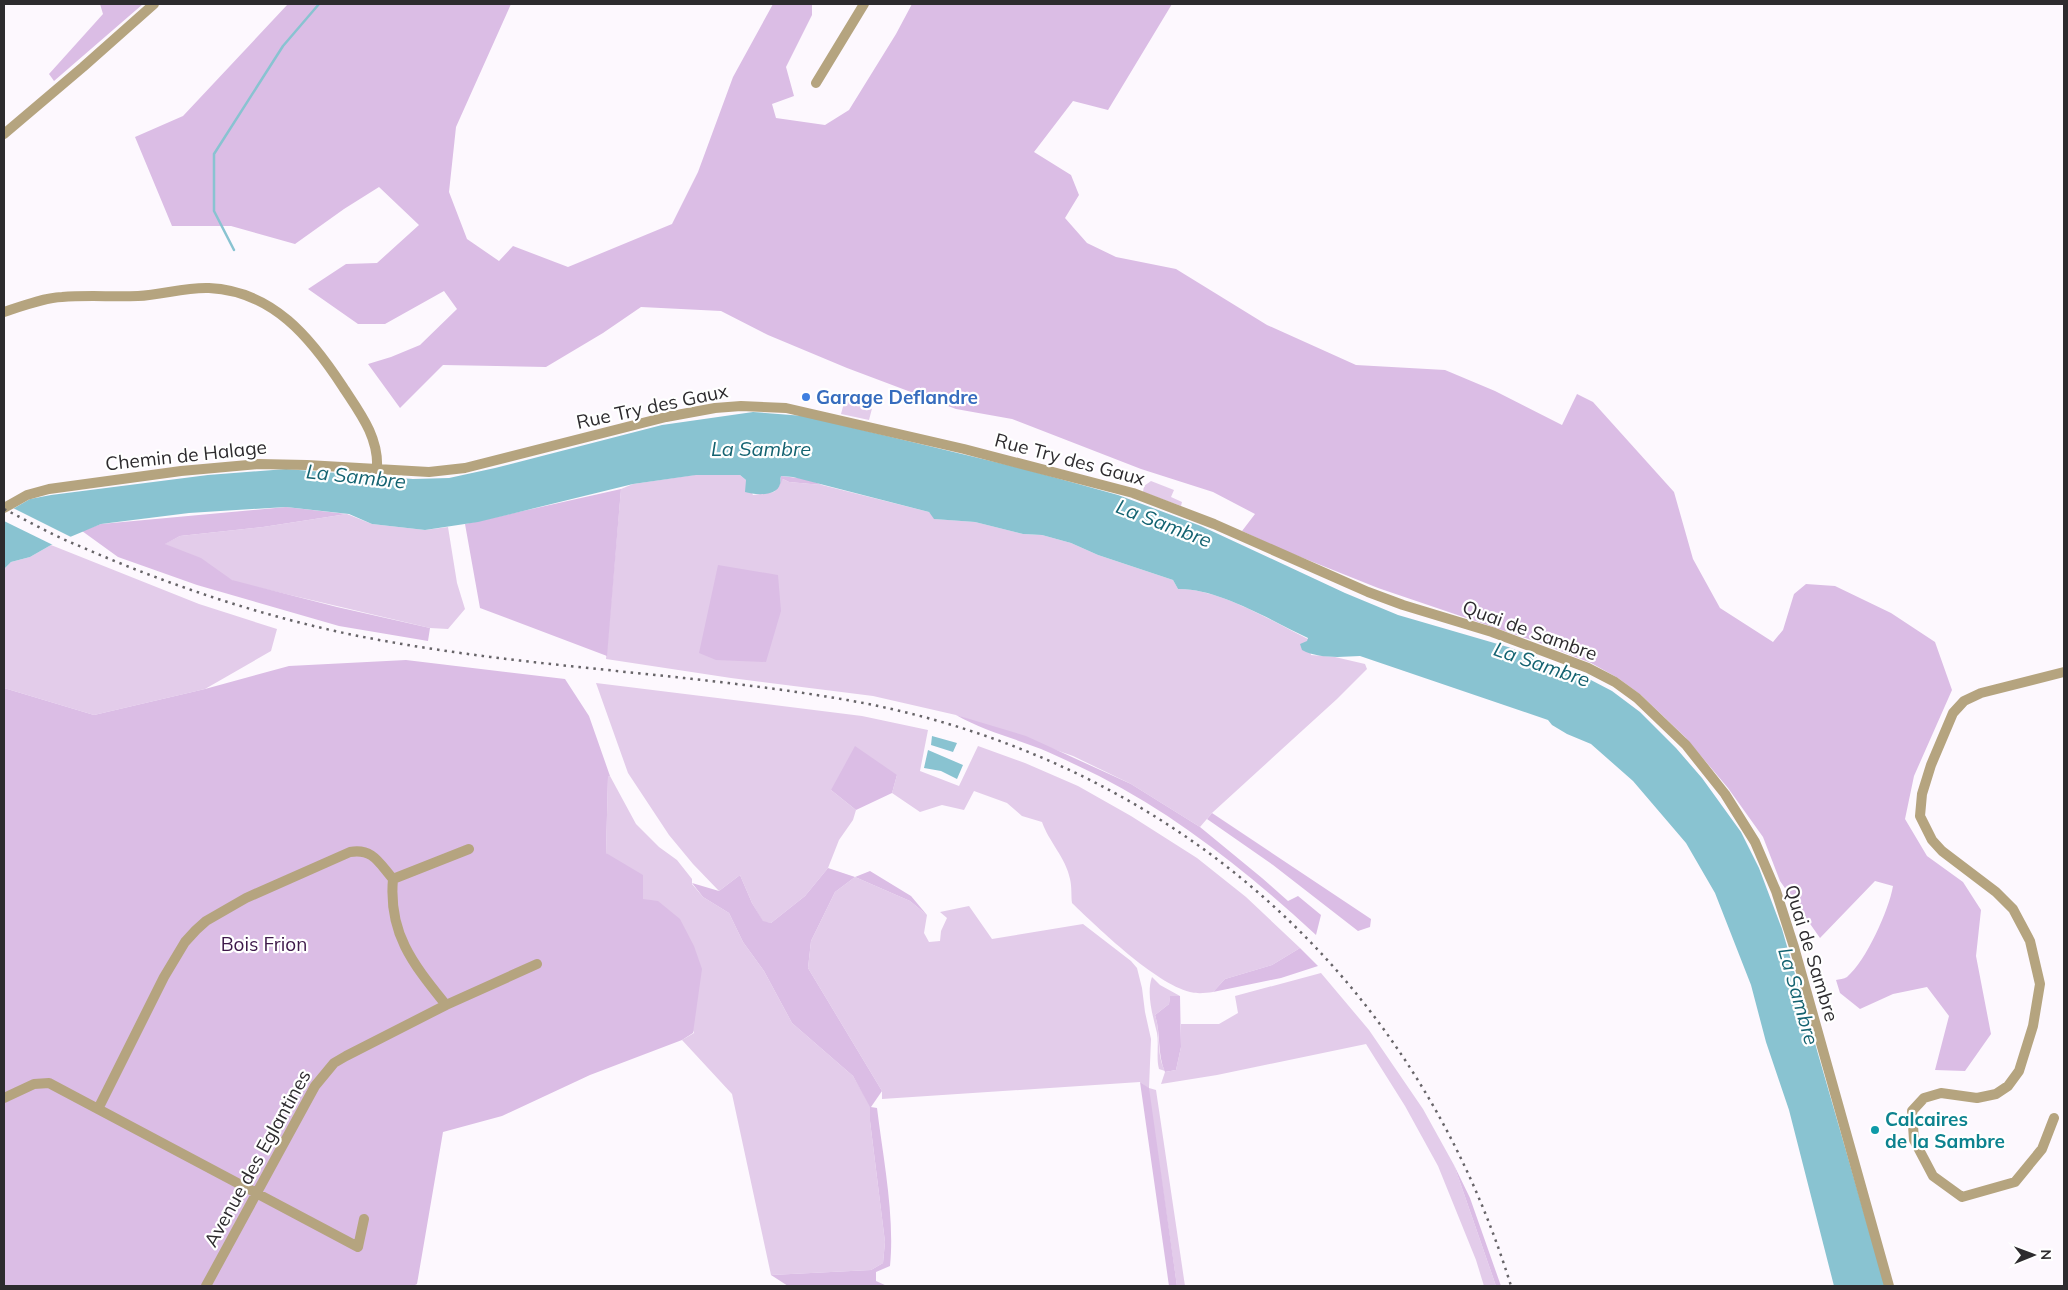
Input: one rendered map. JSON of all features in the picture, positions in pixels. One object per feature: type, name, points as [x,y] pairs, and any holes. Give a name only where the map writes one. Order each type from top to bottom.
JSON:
[{"type":"street","points":[[4,134],[154,4]]},
{"type":"street","points":[[816,83],[864,4]]},
{"type":"street","points":[[4,312],[61,297],[142,296],[187,288],[211,288],[249,296],[275,308],[300,330],[332,372],[362,417],[374,441],[378,458],[377,469]]},
{"type":"street","name":"Rue Try des Gaux","points":[[377,469],[429,472],[464,468],[666,417],[715,408],[766,406],[806,411],[1083,479],[1134,493],[1193,515]]},
{"type":"street","name":"Chemin de Halage","points":[[4,508],[38,491],[181,471],[283,464],[377,469]]},
{"type":"street","name":"Quai de Sambre","points":[[1193,515],[1368,592],[1403,605],[1492,632],[1588,668],[1615,682],[1637,698],[1686,745],[1742,820],[1766,866],[1776,891],[1889,1286]]},
{"type":"street","points":[[2054,1118],[2042,1149],[2015,1182],[1962,1197],[1933,1176],[1914,1140],[1912,1112],[1924,1098],[1941,1093],[1977,1098],[1996,1094],[2008,1086],[2019,1071],[2032,1026],[2040,984],[2030,941],[2013,909],[1996,892],[1942,851],[1932,840],[1920,816],[1922,794],[1931,764],[1953,713],[1964,701],[1982,694],[2064,672]]},
{"type":"street","points":[[393,879],[469,848]]},
{"type":"street","points":[[98,1109],[164,977],[185,942],[206,921],[246,898],[350,852],[361,850],[370,853],[393,879],[393,913],[402,942],[418,970],[446,1005]]},
{"type":"street","name":"Avenue des Eglantines","points":[[206,1286],[314,1086],[334,1063],[446,1005],[537,964]]},
{"type":"street","points":[[4,1098],[42,1082],[49,1083],[358,1247],[364,1219]]},
{"type":"shaded area","points":[[847,392],[875,397],[869,420],[841,414]]},
{"type":"shaded area","points":[[694,475],[740,475],[746,480],[753,495],[774,492],[783,479],[789,482],[822,485],[929,512],[935,519],[975,522],[1023,534],[1042,535],[1071,543],[1098,555],[1173,580],[1178,589],[1210,594],[1262,615],[1308,639],[1311,655],[1335,657],[1365,664],[1367,669],[1337,699],[1212,813],[1200,827],[1131,784],[1073,756],[956,715],[873,696],[731,678],[606,659],[621,489],[633,484]]},
{"type":"shaded area","points":[[1151,481],[1174,490],[1171,497],[1182,502],[1181,506],[1143,492],[1144,486]]},
{"type":"shaded area","points":[[347,514],[372,524],[425,530],[448,527],[457,583],[465,609],[448,629],[430,628],[235,582],[164,544],[180,536],[263,527]]},
{"type":"shaded area","points":[[51,545],[199,604],[277,629],[271,651],[205,689],[94,715],[4,688],[4,569],[11,562],[30,557]]},
{"type":"shaded area","points":[[596,683],[862,716],[928,730],[920,771],[959,786],[978,746],[1025,763],[1078,786],[1131,816],[1197,858],[1246,897],[1300,948],[1272,965],[1225,979],[1213,992],[1193,993],[1176,987],[1144,967],[1072,903],[1071,882],[1068,871],[1042,822],[1022,816],[1007,803],[974,791],[964,810],[942,805],[920,812],[892,793],[897,775],[831,790],[856,810],[853,820],[839,840],[828,868],[805,896],[771,923],[763,922],[752,903],[740,875],[719,891],[669,835],[628,773]]},
{"type":"shaded area","points":[[610,776],[636,824],[659,847],[677,860],[692,879],[692,884],[703,897],[729,913],[743,942],[764,971],[792,1023],[853,1076],[871,1107],[870,1121],[885,1242],[883,1263],[871,1270],[771,1275],[732,1094],[682,1040],[694,1033],[643,899],[606,853],[608,777]]},
{"type":"shaded area","points":[[855,877],[910,901],[927,915],[924,933],[929,942],[940,941],[941,931],[947,918],[940,912],[969,906],[992,939],[1083,924],[1131,961],[1137,968],[1151,1039],[1149,1088],[1156,1090],[1185,1286],[1177,1286],[1148,1088],[1140,1082],[882,1099],[882,1091],[808,968],[811,941],[835,892]]},
{"type":"shaded area","points":[[1321,973],[1369,1030],[1423,1109],[1454,1165],[1496,1286],[1484,1286],[1476,1260],[1438,1166],[1405,1106],[1366,1044],[1217,1075],[1161,1084],[1165,1072],[1176,1070],[1181,1047],[1181,1024],[1219,1024],[1238,1013],[1235,996]]},
{"type":"shaded area","points":[[1152,977],[1160,985],[1180,996],[1170,997],[1169,1004],[1155,1015],[1160,1058],[1165,1071],[1159,1069],[1158,1065],[1157,1033],[1150,998]]},
{"type":"green space","points":[[100,4],[143,4],[54,81],[49,74],[103,14]]},
{"type":"green space","points":[[288,4],[511,4],[456,127],[449,192],[467,239],[499,261],[513,246],[568,267],[672,224],[698,172],[733,77],[773,4],[812,4],[812,15],[786,67],[794,96],[772,104],[776,118],[825,125],[849,110],[896,34],[912,4],[1172,4],[1108,110],[1073,101],[1034,152],[1071,175],[1079,195],[1065,218],[1087,243],[1116,257],[1176,269],[1267,325],[1356,365],[1445,370],[1495,391],[1562,425],[1577,394],[1593,402],[1674,492],[1693,559],[1720,608],[1773,642],[1783,630],[1794,594],[1806,584],[1835,586],[1891,613],[1935,642],[1952,690],[1914,776],[1905,819],[1927,856],[1963,882],[1981,910],[1976,956],[1991,1034],[1965,1071],[1935,1070],[1949,1016],[1927,987],[1893,994],[1860,1009],[1840,993],[1836,980],[1847,977],[1869,948],[1882,921],[1893,886],[1875,881],[1820,938],[1780,881],[1763,837],[1728,788],[1685,737],[1641,695],[1618,678],[1591,663],[1540,643],[1378,588],[1283,550],[1242,531],[1255,514],[1213,492],[1141,469],[1012,419],[956,409],[847,368],[768,335],[721,311],[641,307],[603,333],[546,367],[443,365],[400,408],[368,364],[420,345],[457,309],[444,291],[385,324],[358,324],[308,289],[346,264],[377,263],[419,225],[379,187],[295,244],[231,226],[172,226],[135,137],[183,116]]},
{"type":"green space","points":[[781,476],[807,479],[822,485],[789,482],[783,479],[780,485]]},
{"type":"green space","points":[[621,489],[607,656],[480,608],[465,524]]},
{"type":"green space","points":[[286,507],[347,514],[263,527],[180,536],[165,544],[201,558],[232,580],[337,607],[430,628],[428,641],[339,626],[197,585],[118,557],[82,531],[101,524]]},
{"type":"green space","points":[[718,565],[778,575],[781,611],[766,662],[716,660],[699,653]]},
{"type":"green space","name":"Bois Frion","points":[[406,660],[565,679],[589,716],[610,776],[608,777],[606,853],[643,875],[643,899],[658,901],[680,919],[694,946],[702,969],[693,1033],[682,1040],[590,1075],[502,1116],[443,1132],[417,1284],[413,1286],[4,1286],[4,688],[94,715],[205,689],[289,666]]},
{"type":"green space","points":[[956,715],[1026,736],[1131,784],[1200,827],[1288,901],[1298,896],[1321,915],[1316,935],[1266,890],[1213,848],[1129,792],[1041,749]]},
{"type":"green space","points":[[855,746],[897,775],[892,793],[856,810],[831,790]]},
{"type":"green space","points":[[1212,813],[1371,919],[1370,927],[1358,931],[1273,865],[1207,819]]},
{"type":"green space","points":[[828,868],[855,877],[835,892],[811,941],[808,968],[882,1091],[871,1107],[877,1108],[888,1187],[891,1228],[890,1266],[876,1272],[876,1281],[887,1286],[788,1286],[771,1275],[871,1270],[883,1263],[885,1242],[870,1121],[870,1107],[853,1076],[792,1023],[764,971],[743,942],[729,913],[703,897],[692,883],[719,891],[740,875],[752,903],[763,921],[771,923],[805,896]]},
{"type":"green space","points":[[870,871],[911,896],[927,915],[910,901],[855,877]]},
{"type":"green space","points":[[1300,948],[1318,966],[1281,978],[1213,992],[1225,979],[1272,965]]},
{"type":"green space","points":[[1170,996],[1180,996],[1181,1047],[1176,1070],[1165,1072],[1161,1058],[1155,1015],[1169,1004]]},
{"type":"green space","points":[[1140,1082],[1149,1088],[1177,1286],[1169,1286]]},
{"type":"green space","points":[[1454,1165],[1470,1198],[1501,1286],[1496,1286]]},
{"type":"water","name":"La Sambre","points":[[753,412],[804,416],[1024,469],[1118,495],[1201,526],[1345,593],[1398,615],[1508,647],[1559,666],[1612,691],[1640,712],[1676,748],[1702,778],[1741,832],[1759,868],[1782,929],[1885,1286],[1834,1286],[1789,1110],[1766,1042],[1751,985],[1715,893],[1686,843],[1633,781],[1591,744],[1567,734],[1552,725],[1548,720],[1360,656],[1330,657],[1309,653],[1302,650],[1300,644],[1307,641],[1308,638],[1244,607],[1210,594],[1178,589],[1173,580],[1098,555],[1071,543],[1042,535],[1023,534],[975,522],[934,519],[929,512],[793,477],[781,476],[778,488],[765,494],[745,492],[746,480],[740,475],[696,475],[633,484],[478,522],[425,530],[372,524],[349,514],[286,507],[189,513],[101,524],[51,545],[30,557],[11,562],[4,569],[4,514],[30,499],[208,475],[286,469],[413,479],[449,478],[662,425]]},
{"type":"water","points":[[932,736],[957,743],[953,752],[931,745]]},
{"type":"water","points":[[928,750],[963,765],[957,779],[941,771],[924,768]]},
{"type":"pier","points":[[11,507],[73,538],[55,546],[4,521],[4,511]]},
{"type":"waterway","points":[[234,250],[214,211],[214,154],[283,46],[319,4]]},
{"type":"railway","points":[[4,509],[68,541],[142,572],[208,596],[310,625],[406,645],[469,654],[721,682],[847,700],[964,729],[1073,772],[1173,828],[1264,897],[1344,979],[1412,1071],[1468,1174],[1511,1286]]},
{"type":"place","name":"Garage Deflandre","points":[[806,397]]},
{"type":"place","name":"Calcaires de la Sambre","points":[[1875,1130]]}]
